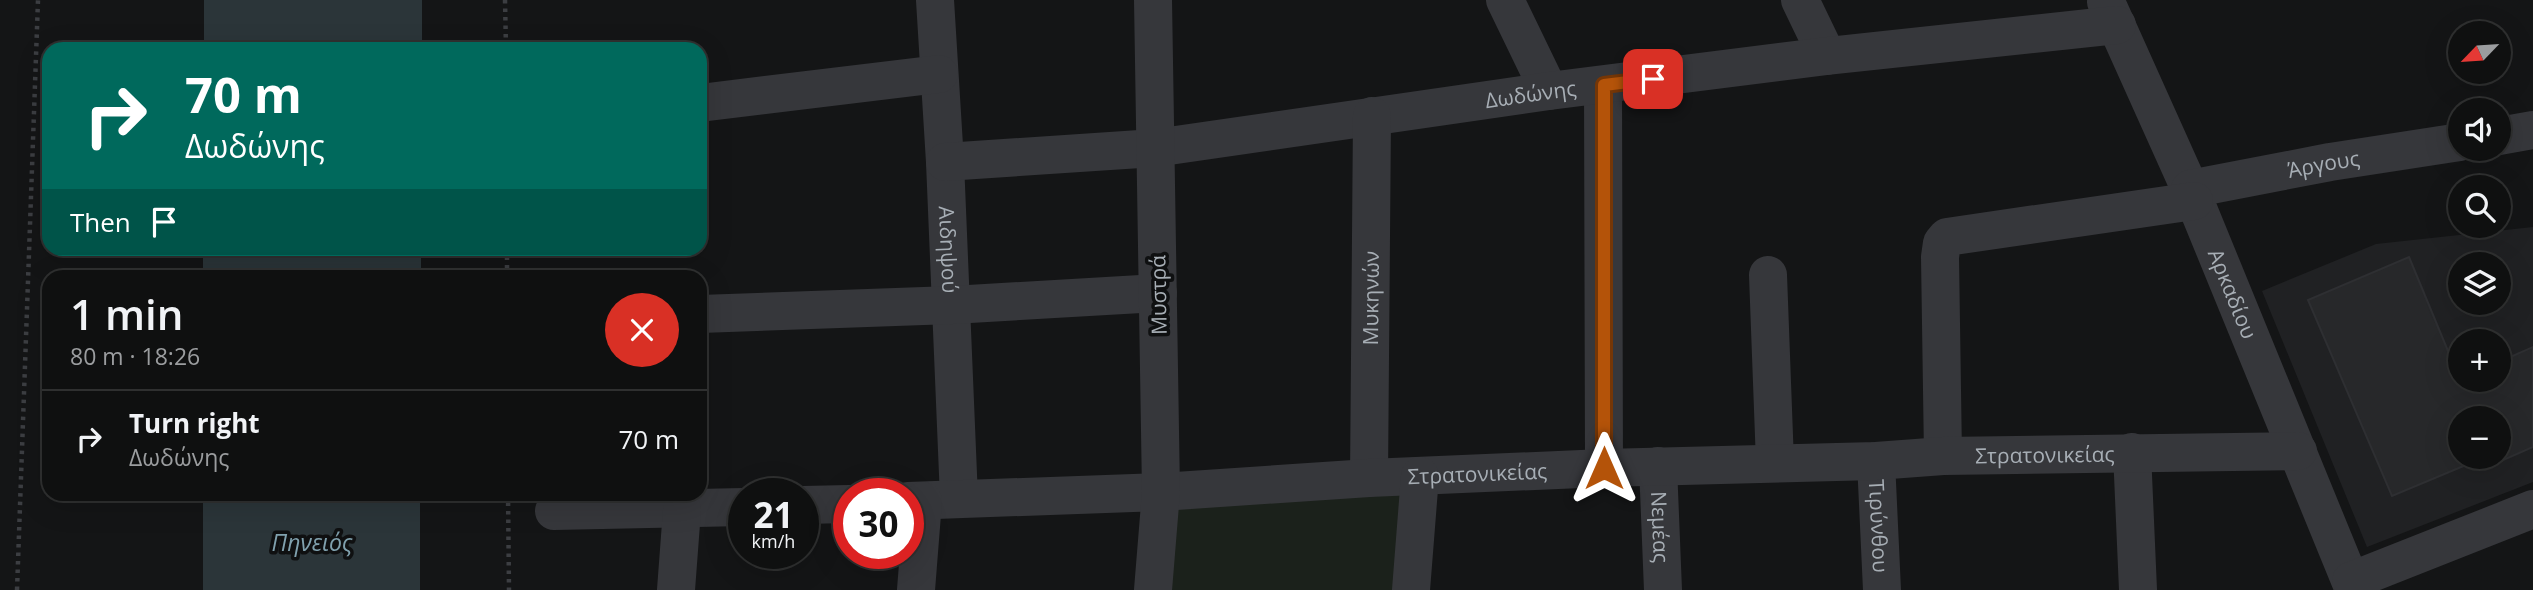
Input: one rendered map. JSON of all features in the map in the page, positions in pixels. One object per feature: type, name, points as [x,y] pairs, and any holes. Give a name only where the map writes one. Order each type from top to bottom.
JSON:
[{"type":"street","name":"Αιδηψού","points":[[916,590],[930,500],[951,304],[935,0]]},
{"type":"street","name":"Μυστρά","points":[[1153,0],[1161,492],[1153,590]]},
{"type":"street","points":[[1505,0],[1549,91]]},
{"type":"street","points":[[1800,0],[1827,56]]},
{"type":"street","name":"Δωδώνης","points":[[945,162],[1155,148],[1549,91],[1827,56],[2111,13]]},
{"type":"street","name":"Αρκαδίου","points":[[2111,13],[2192,195],[2353,585]]},
{"type":"street","points":[[707,102],[939,75]]},
{"type":"street","points":[[1604,85],[1604,468]]},
{"type":"street","name":"Μυκηνών","points":[[1369,478],[1372,116]]},
{"type":"street","points":[[2511,134],[2533,130]]},
{"type":"street","name":"Άργους","points":[[1943,457],[1940,257],[1942,243],[1947,237],[2192,195],[2330,162],[2448,144]]},
{"type":"street","points":[[1768,275],[1775,463]]},
{"type":"street","points":[[707,314],[1158,293]]},
{"type":"street","name":"Στρατονικείας","points":[[930,500],[1161,492],[1369,478],[1658,466],[2132,452],[2298,451]]},
{"type":"street","points":[[2132,452],[2138,590]]},
{"type":"street","name":"Τιρύνθου","points":[[1876,461],[1882,590]]},
{"type":"street","name":"Νεμέας","points":[[1658,466],[1662,590]]},
{"type":"street","points":[[1411,590],[1420,476]]},
{"type":"street","points":[[554,511],[728,509]]},
{"type":"street","points":[[2353,585],[2533,509]]},
{"type":"street","points":[[676,590],[682,510]]},
{"type":"path","points":[[17,590],[38,0]]},
{"type":"path","points":[[505,0],[506,42]]},
{"type":"path","points":[[508,501],[509,590]]},
{"type":"shaded area","points":[[2533,227],[2533,482],[2367,547],[2262,291],[2376,244],[2448,236],[2511,238],[2511,229]]},
{"type":"shaded area","points":[[1403,491],[1396,590],[1165,590],[1171,504]]},
{"type":"water","points":[[204,0],[422,0],[422,42],[204,42]]},
{"type":"water","points":[[203,256],[421,256],[421,270],[203,270]]},
{"type":"water","name":"Πηνειός","points":[[203,501],[420,501],[420,590],[203,590]]},
{"type":"building","points":[[2409,257],[2448,351],[2448,392],[2511,392],[2511,357],[2533,347],[2533,447],[2511,457],[2511,406],[2448,406],[2448,469],[2456,469],[2392,496],[2308,300]]},
{"type":"route","points":[[1604,468],[1604,85],[1653,79]]}]
